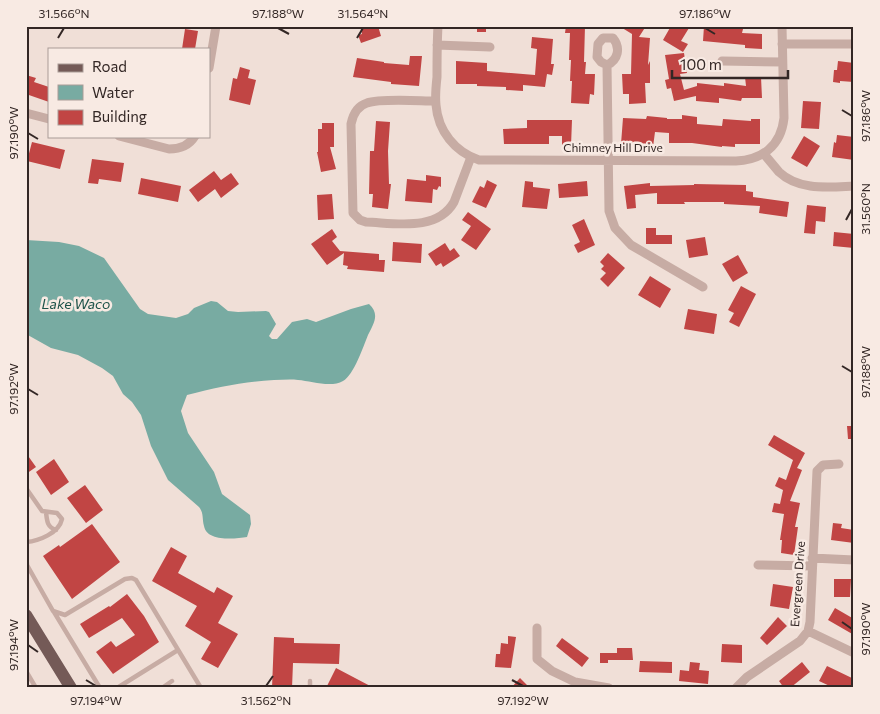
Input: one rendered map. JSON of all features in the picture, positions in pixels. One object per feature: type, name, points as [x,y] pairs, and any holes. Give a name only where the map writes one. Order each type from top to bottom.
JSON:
[{"type":"main road","points":[[26,615],[71,688]]},
{"type":"street","points":[[210,62],[216,26]]},
{"type":"street","points":[[436,101],[373,102],[362,105],[355,112],[351,124],[353,213],[360,220],[366,222],[419,223],[440,217],[454,202],[471,157],[457,148],[446,136],[438,116],[436,101],[438,26]]},
{"type":"street","points":[[782,26],[783,125],[775,145],[764,154],[787,178],[804,185],[822,187],[854,186]]},
{"type":"street","points":[[782,44],[854,44]]},
{"type":"street","points":[[437,45],[490,47]]},
{"type":"street","points":[[722,61],[782,62]]},
{"type":"street","points":[[608,65],[609,210],[615,228],[632,246],[703,287]]},
{"type":"street","points":[[26,113],[48,119]]},
{"type":"street","points":[[127,138],[169,149],[176,149],[187,145],[193,138]]},
{"type":"street","name":"Chimney Hill Drive","points":[[471,157],[479,160],[736,162],[747,161],[764,154]]},
{"type":"street","name":"Evergreen Drive","points":[[736,688],[747,677],[800,641],[808,631],[810,622],[816,471],[823,465],[839,464]]},
{"type":"street","points":[[758,565],[854,560]]},
{"type":"street","points":[[537,628],[536,659],[552,671],[575,682],[609,688]]},
{"type":"street","points":[[808,631],[854,652]]},
{"type":"lane","points":[[26,488],[42,511],[54,512],[60,516],[61,522],[56,530],[39,540],[26,542]]},
{"type":"lane","points":[[46,512],[48,524],[56,530]]},
{"type":"lane","points":[[26,552],[27,564],[100,688]]},
{"type":"lane","points":[[53,611],[60,615],[65,615],[125,579],[132,578],[138,582],[201,688]]},
{"type":"lane","points":[[117,688],[178,650]]},
{"type":"lane","points":[[26,671],[36,688]]},
{"type":"lane","points":[[162,688],[172,681]]},
{"type":"lane","points":[[310,681],[310,688]]},
{"type":"water","name":"Lake Waco","points":[[26,240],[59,242],[79,246],[104,258],[140,309],[148,314],[176,318],[188,314],[194,308],[211,301],[217,302],[228,311],[269,312],[276,324],[269,336],[272,339],[277,339],[292,322],[307,319],[316,322],[369,304],[372,308],[375,315],[374,323],[351,373],[343,381],[327,384],[295,380],[274,380],[230,385],[187,395],[181,411],[188,433],[214,472],[222,494],[250,515],[251,524],[247,537],[222,538],[210,535],[206,531],[201,509],[168,480],[151,446],[141,415],[132,402],[123,394],[113,376],[78,355],[51,348],[26,334]]},
{"type":"building","points":[[360,26],[378,26],[381,36],[361,43],[358,35],[362,34]]},
{"type":"building","points":[[477,26],[486,26],[486,32],[477,32]]},
{"type":"building","points":[[566,26],[585,26],[585,74],[595,74],[594,95],[590,94],[589,104],[571,103],[570,33],[565,33]]},
{"type":"building","points":[[619,26],[646,26],[639,37],[650,38],[648,65],[650,61],[650,83],[645,83],[646,103],[629,104],[629,94],[623,94],[622,74],[631,74],[632,34]]},
{"type":"building","points":[[671,26],[686,26],[689,28],[681,41],[688,44],[683,52],[663,40]]},
{"type":"building","points":[[704,26],[743,29],[742,33],[762,34],[762,49],[745,48],[745,45],[703,41]]},
{"type":"building","points":[[185,29],[198,31],[195,48],[182,48]]},
{"type":"building","points":[[532,37],[553,39],[551,64],[554,64],[552,75],[547,74],[545,87],[523,85],[523,91],[506,90],[506,87],[456,84],[456,61],[487,63],[487,71],[535,75],[537,49],[531,48]]},
{"type":"building","points":[[684,53],[687,73],[680,74],[684,90],[697,86],[697,83],[724,86],[724,83],[746,86],[745,77],[761,77],[762,98],[742,98],[741,101],[719,98],[719,103],[696,101],[696,96],[674,101],[671,88],[667,89],[665,80],[669,79],[665,55]]},
{"type":"building","points":[[410,56],[422,56],[419,86],[391,84],[391,82],[353,77],[357,58],[409,65]]},
{"type":"building","points":[[838,61],[854,63],[854,82],[833,82],[834,70],[837,70]]},
{"type":"building","points":[[240,67],[250,70],[248,78],[256,80],[250,105],[229,100],[233,78],[237,79]]},
{"type":"building","points":[[26,75],[36,78],[34,82],[48,87],[48,102],[26,94]]},
{"type":"building","points":[[803,101],[821,102],[819,129],[801,128]]},
{"type":"building","points":[[682,115],[697,117],[697,124],[722,126],[723,119],[751,121],[751,119],[760,119],[760,144],[735,144],[735,147],[722,147],[692,143],[669,143],[669,133],[655,132],[653,147],[621,144],[623,118],[646,119],[647,116],[682,119]]},
{"type":"building","points":[[527,120],[572,120],[571,146],[562,146],[562,136],[549,136],[549,144],[504,144],[503,129],[527,128]]},
{"type":"building","points":[[376,121],[390,122],[388,151],[389,184],[391,184],[388,209],[372,207],[373,194],[369,194],[370,151],[374,151]]},
{"type":"building","points":[[322,123],[334,123],[334,147],[330,147],[336,169],[321,172],[317,152],[318,129],[322,129]]},
{"type":"building","points":[[837,135],[854,137],[854,160],[832,157]]},
{"type":"building","points":[[804,136],[820,146],[807,167],[791,158]]},
{"type":"building","points":[[32,142],[65,150],[60,169],[27,161]]},
{"type":"building","points":[[92,159],[124,163],[121,182],[99,179],[98,184],[88,183]]},
{"type":"building","points":[[214,171],[221,180],[231,173],[239,184],[221,198],[215,189],[198,202],[189,190]]},
{"type":"building","points":[[426,175],[441,177],[441,187],[439,186],[437,190],[433,189],[432,203],[405,201],[407,179],[426,181]]},
{"type":"building","points":[[141,178],[181,186],[178,202],[138,194]]},
{"type":"building","points":[[487,180],[497,185],[486,208],[472,202],[480,186],[484,188]]},
{"type":"building","points":[[525,181],[533,182],[533,187],[550,189],[547,209],[522,207]]},
{"type":"building","points":[[587,181],[588,196],[559,198],[558,184]]},
{"type":"building","points":[[650,183],[650,186],[694,184],[746,185],[746,191],[753,192],[753,197],[789,202],[787,217],[759,213],[760,206],[724,204],[724,202],[657,204],[657,193],[635,195],[636,208],[627,209],[624,186]]},
{"type":"building","points":[[332,194],[334,219],[318,220],[317,195]]},
{"type":"building","points":[[807,205],[826,207],[825,222],[816,221],[815,234],[804,233]]},
{"type":"building","points":[[468,212],[491,229],[476,250],[461,240],[471,226],[462,220]]},
{"type":"building","points":[[584,219],[595,245],[578,253],[574,245],[580,242],[572,225]]},
{"type":"building","points":[[646,228],[656,228],[656,235],[672,235],[672,244],[646,244]]},
{"type":"building","points":[[332,229],[337,237],[332,241],[340,251],[379,254],[379,260],[385,260],[384,272],[347,269],[348,266],[343,265],[344,253],[327,265],[311,244]]},
{"type":"building","points":[[834,232],[854,234],[854,248],[833,246]]},
{"type":"building","points":[[705,237],[708,255],[689,258],[686,240]]},
{"type":"building","points":[[393,242],[422,244],[421,263],[392,261]]},
{"type":"building","points":[[445,243],[450,251],[454,248],[460,256],[443,267],[441,263],[436,266],[428,254]]},
{"type":"building","points":[[608,253],[625,268],[608,287],[600,279],[606,273],[601,269],[604,266],[600,262]]},
{"type":"building","points":[[738,255],[748,273],[733,282],[722,264]]},
{"type":"building","points":[[650,276],[671,289],[660,308],[638,295]]},
{"type":"building","points":[[741,286],[756,294],[739,327],[729,322],[734,313],[728,310]]},
{"type":"building","points":[[688,309],[717,314],[714,334],[684,329]]},
{"type":"building","points":[[847,426],[854,426],[854,439],[848,439]]},
{"type":"building","points":[[774,435],[805,453],[797,468],[802,470],[790,501],[800,503],[795,527],[798,527],[794,555],[781,553],[782,540],[780,540],[784,514],[772,512],[774,503],[780,504],[783,490],[775,486],[779,477],[786,480],[793,460],[768,445]]},
{"type":"building","points":[[26,453],[36,467],[26,474]]},
{"type":"building","points":[[54,459],[69,482],[51,495],[36,472]]},
{"type":"building","points":[[85,485],[103,510],[86,523],[67,498]]},
{"type":"building","points":[[833,523],[842,524],[841,528],[854,530],[854,543],[831,540]]},
{"type":"building","points":[[92,524],[120,562],[72,599],[43,556],[59,545],[60,547]]},
{"type":"building","points":[[171,547],[187,556],[178,573],[214,593],[217,587],[233,596],[218,623],[238,634],[218,668],[201,659],[211,642],[185,626],[197,606],[152,581]]},
{"type":"building","points":[[834,579],[851,579],[850,597],[834,597]]},
{"type":"building","points":[[773,584],[793,587],[789,609],[770,606]]},
{"type":"building","points":[[127,594],[144,616],[159,642],[113,674],[96,652],[111,641],[116,647],[135,635],[122,618],[89,638],[80,624],[110,607]]},
{"type":"building","points":[[835,608],[854,619],[854,635],[828,620]]},
{"type":"building","points":[[778,617],[787,626],[767,645],[760,638]]},
{"type":"building","points":[[508,636],[516,637],[511,668],[495,667],[496,654],[500,654],[501,643],[508,644]]},
{"type":"building","points":[[274,637],[294,638],[294,643],[340,644],[339,664],[293,663],[292,688],[272,688]]},
{"type":"building","points":[[562,638],[589,658],[582,667],[556,646]]},
{"type":"building","points":[[722,644],[742,645],[742,663],[721,662]]},
{"type":"building","points":[[617,648],[632,648],[633,660],[608,660],[608,663],[600,663],[600,653],[617,653]]},
{"type":"building","points":[[640,661],[672,662],[672,673],[639,672]]},
{"type":"building","points":[[690,662],[700,663],[699,670],[709,671],[708,684],[679,681],[680,670],[689,671]]},
{"type":"building","points":[[802,662],[810,672],[790,688],[784,688],[779,681]]},
{"type":"building","points":[[827,666],[854,679],[854,688],[834,688],[819,681]]},
{"type":"building","points":[[336,668],[374,688],[326,688]]},
{"type":"building","points":[[520,678],[530,688],[511,688]]}]
